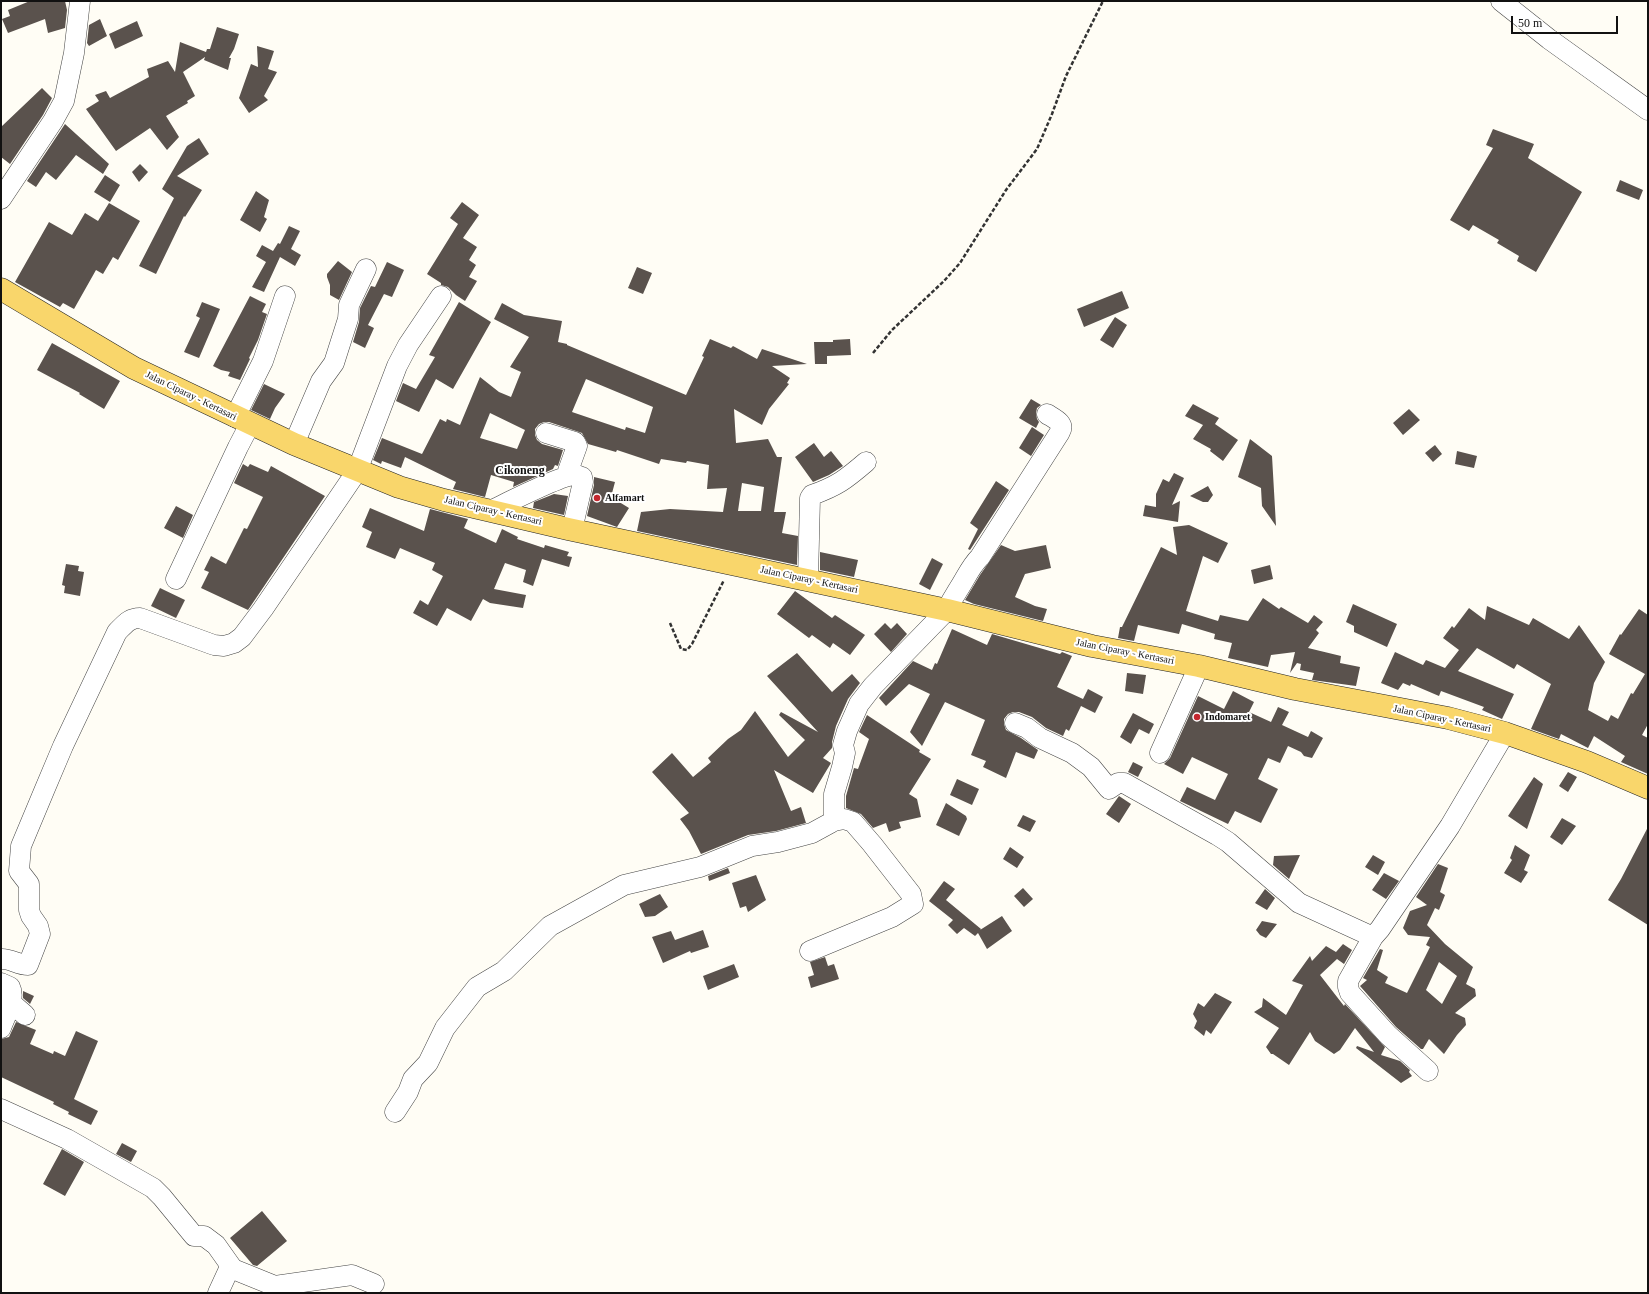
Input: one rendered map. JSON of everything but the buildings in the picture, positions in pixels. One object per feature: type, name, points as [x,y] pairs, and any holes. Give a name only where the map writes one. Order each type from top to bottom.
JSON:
[{"type":"main road","name":"Jalan Ciparay - Kertasari","points":[[1,289],[134,368],[294,444],[399,487],[444,500],[572,530],[808,579],[947,610],[1092,646],[1198,666],[1295,690],[1448,718],[1505,733],[1587,762],[1648,788]]},
{"type":"street","points":[[1,199],[53,121],[64,101],[74,53],[80,1]]},
{"type":"street","points":[[1501,1],[1549,39],[1648,110]]},
{"type":"street","points":[[294,444],[321,381],[334,363],[348,320],[349,305],[366,269]]},
{"type":"street","points":[[176,579],[238,447],[243,420],[285,296]]},
{"type":"street","points":[[1,959],[8,959],[22,965],[28,965],[40,934],[38,926],[29,910],[29,884],[19,871],[21,846],[63,746],[117,632],[132,618],[140,618],[214,646],[234,643],[242,637],[263,610],[357,471],[397,366],[408,345],[441,296]]},
{"type":"street","points":[[834,821],[834,794],[845,753],[843,745],[847,731],[859,704],[873,686],[947,610],[951,600],[966,575],[980,557],[1060,432],[1062,428],[1061,424],[1047,414]]},
{"type":"street","points":[[546,433],[574,442],[576,446],[568,471],[569,476]]},
{"type":"street","points":[[808,579],[810,498],[812,495],[834,487],[845,480],[866,462]]},
{"type":"street","points":[[490,511],[541,487],[575,475],[582,477],[582,482],[572,530]]},
{"type":"street","points":[[1160,753],[1198,666]]},
{"type":"street","points":[[1015,723],[1027,728],[1040,738],[1072,752],[1091,767],[1109,789],[1118,783],[1124,783],[1217,835],[1233,846],[1300,903],[1373,937]]},
{"type":"street","points":[[1428,1071],[1388,1035],[1350,993],[1348,981],[1373,937],[1450,826],[1505,733]]},
{"type":"street","points":[[394,1112],[408,1092],[413,1079],[428,1063],[445,1028],[473,991],[482,983],[504,971],[550,926],[624,885],[700,867],[752,846],[778,842],[812,833],[834,821],[844,819],[853,822],[902,881],[911,894],[913,904],[892,917],[810,951]]},
{"type":"street","points":[[1,983],[11,988],[18,1008],[1,1028]]},
{"type":"street","points":[[1,1109],[67,1139],[152,1188],[162,1197],[194,1235],[204,1236],[216,1245],[230,1267],[275,1286],[352,1275],[374,1284]]},
{"type":"street","points":[[218,1293],[230,1267]]},
{"type":"path","points":[[873,353],[892,330],[944,281],[960,263],[1006,190],[1037,149],[1066,76],[1102,1]]},
{"type":"path","points":[[670,623],[681,649],[687,650],[692,644],[732,564]]},
{"type":"place","name":"Alfamart","points":[[597,498]]},
{"type":"place","name":"Indomaret","points":[[1197,717]]},
{"type":"district","name":"Cikoneng","points":[[520,471]]}]
